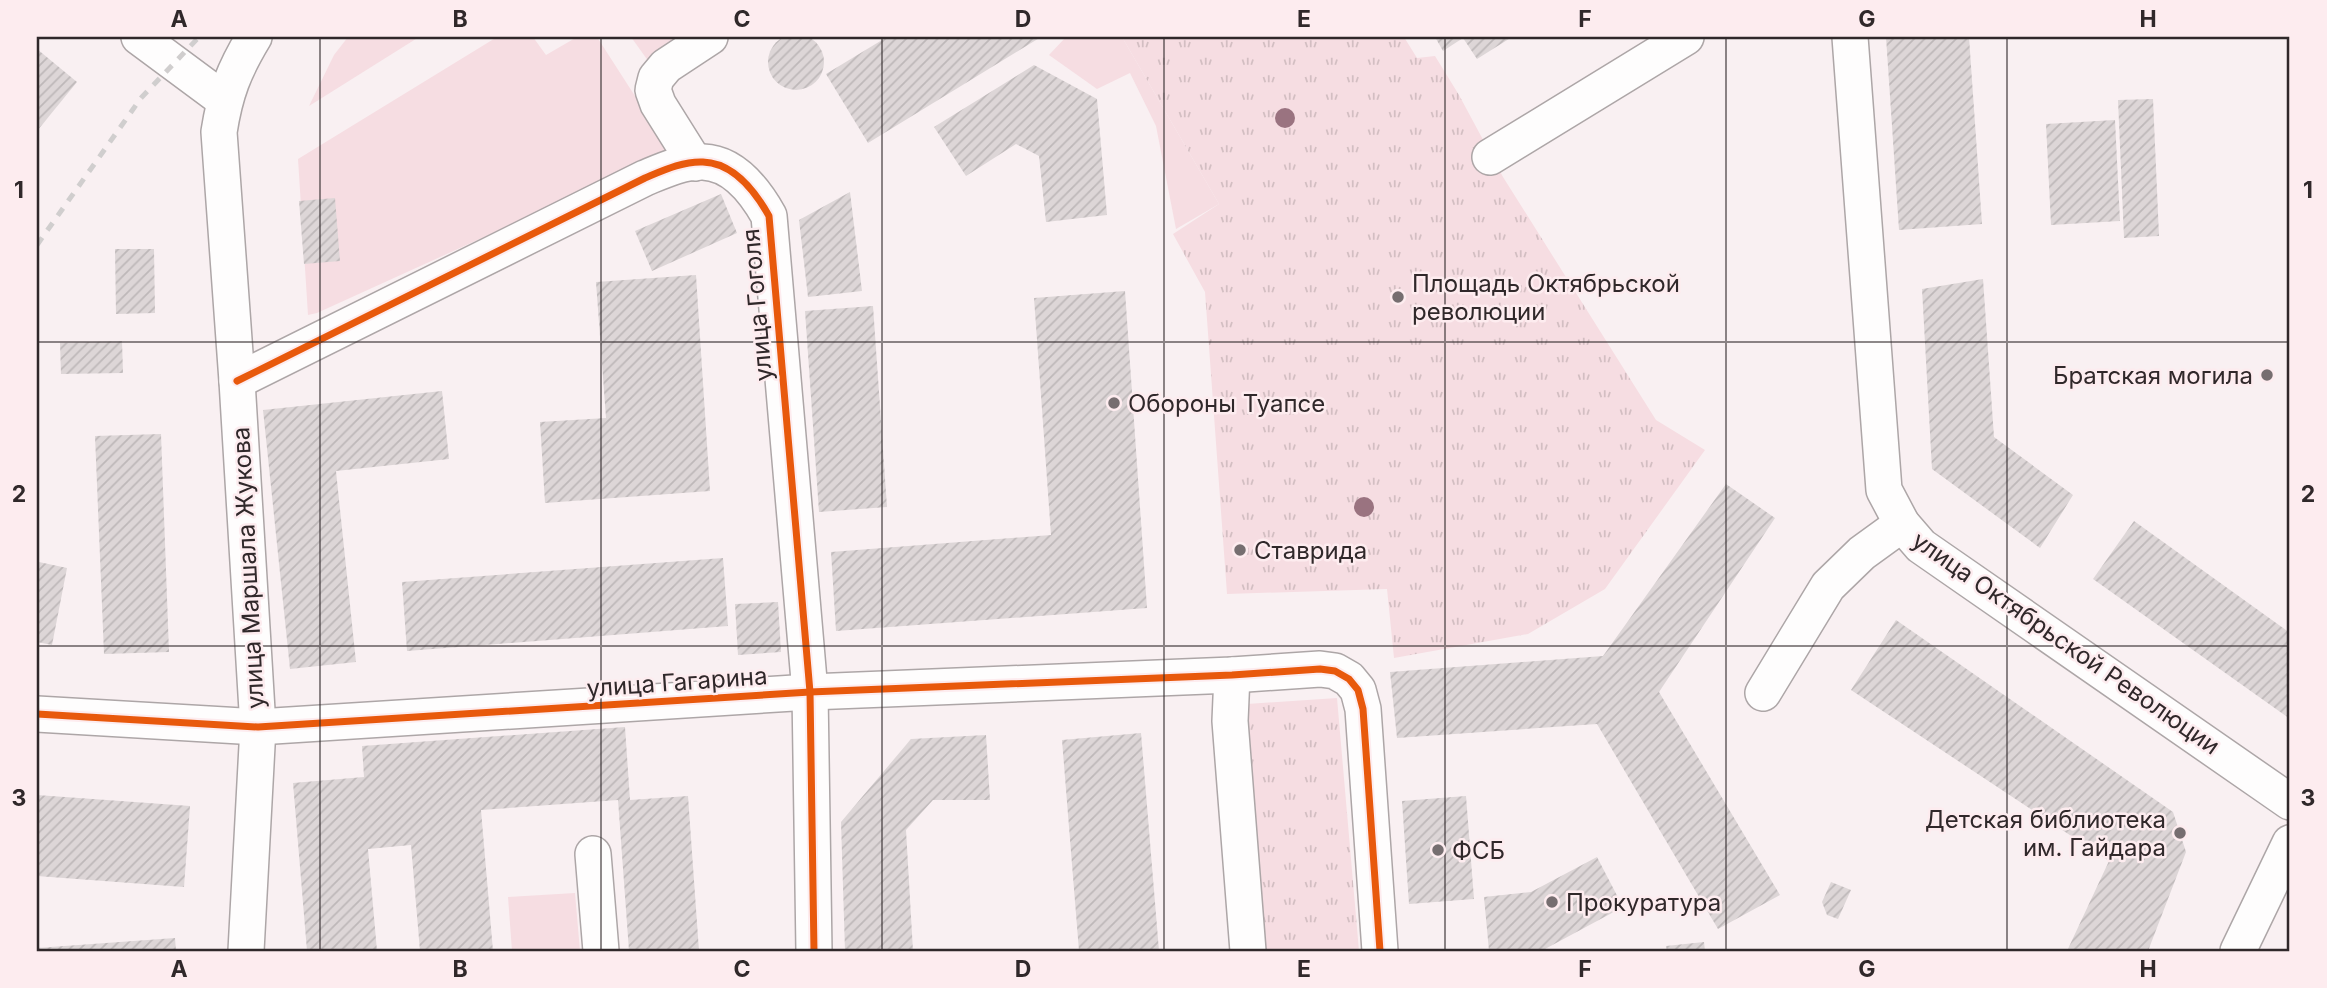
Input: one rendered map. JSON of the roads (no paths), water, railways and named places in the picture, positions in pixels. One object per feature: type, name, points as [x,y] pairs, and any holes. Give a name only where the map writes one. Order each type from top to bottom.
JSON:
[{"type":"street","points":[[139,37],[224,100]]},
{"type":"street","name":"улица Маршала Жукова","points":[[246,951],[258,727],[219,132],[224,100],[240,60],[254,37]]},
{"type":"street","points":[[695,163],[658,104],[653,90],[656,78],[666,66],[710,37]]},
{"type":"street","points":[[1490,157],[1686,37]]},
{"type":"street","name":"улица Октябрьской Революции","points":[[1850,37],[1884,490],[1902,524],[1921,546],[2290,802]]},
{"type":"street","name":"улица Гоголя","points":[[237,381],[645,178],[678,166],[704,162],[727,169],[746,182],[769,216],[810,692],[814,951]]},
{"type":"street","points":[[1763,693],[1828,586],[1861,553],[1902,524]]},
{"type":"street","name":"улица Гагарина","points":[[37,714],[258,727],[810,692],[1320,669],[1335,671],[1349,678],[1358,690],[1363,709],[1380,951]]},
{"type":"street","points":[[1231,675],[1230,721],[1248,951]]},
{"type":"street","points":[[2238,951],[2290,843]]},
{"type":"street","points":[[593,854],[600,951]]},
{"type":"railway","points":[[37,245],[141,98],[199,37]]},
{"type":"place","name":"Площадь Октябрьской революции","points":[[1398,297]]},
{"type":"place","name":"Братская могила","points":[[2267,375]]},
{"type":"place","name":"Обороны Туапсе","points":[[1114,403]]},
{"type":"place","name":"Ставрида","points":[[1240,550]]},
{"type":"place","name":"Детская библиотека им. Гайдара","points":[[2180,833]]},
{"type":"place","name":"ФСБ","points":[[1438,850]]},
{"type":"place","name":"Прокуратура","points":[[1552,902]]}]
